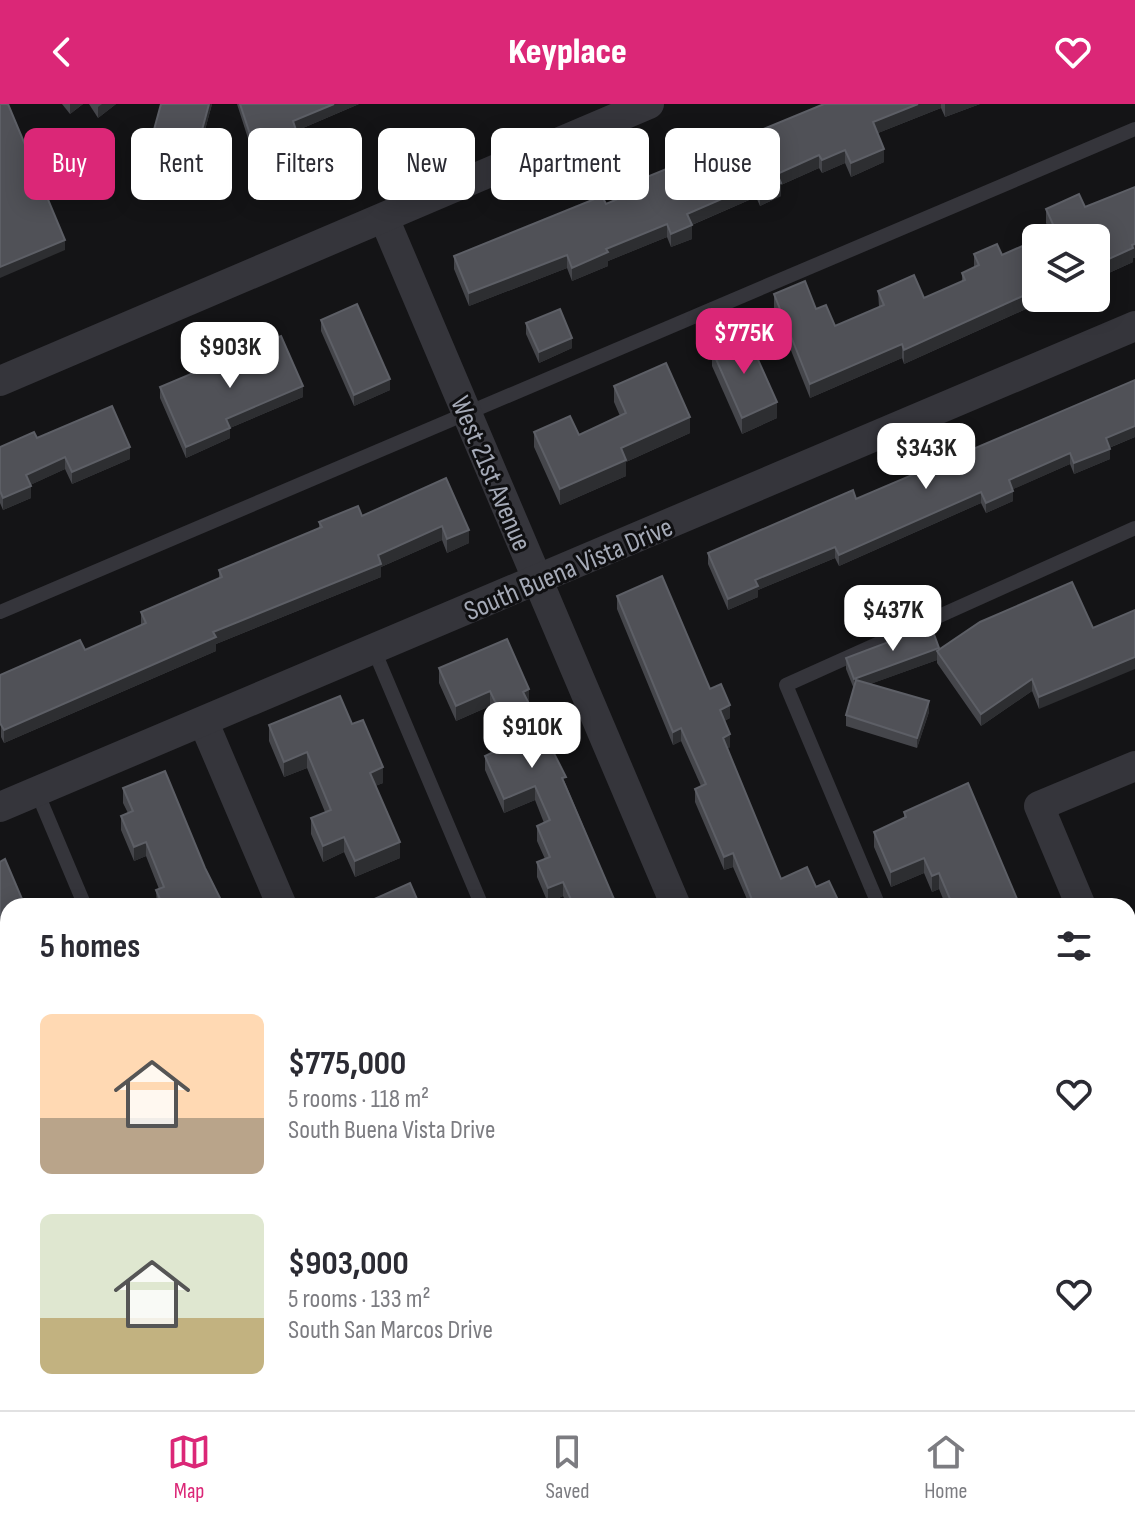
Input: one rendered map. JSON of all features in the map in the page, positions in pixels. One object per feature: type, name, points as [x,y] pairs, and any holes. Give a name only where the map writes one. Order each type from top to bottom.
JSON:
[{"type":"street","points":[[0,381],[649,104]]},
{"type":"street","name":"West 21st Avenue","points":[[384,218],[673,898]]},
{"type":"street","name":"South Buena Vista Drive","points":[[0,807],[1135,326]]},
{"type":"street","points":[[204,723],[279,898]]},
{"type":"street","points":[[1078,898],[1039,806],[1135,766]]},
{"type":"lane","points":[[0,612],[1135,129]]},
{"type":"lane","points":[[876,898],[786,685],[1135,528]]},
{"type":"lane","points":[[374,650],[479,898]]},
{"type":"lane","points":[[37,792],[82,898]]},
{"type":"building","points":[[0,104],[8,104],[24,142],[24,200],[48,200],[65,240],[0,267]]},
{"type":"building","points":[[161,104],[209,104],[203,128],[154,128]]},
{"type":"building","points":[[240,104],[334,104],[293,121],[295,128],[248,128]]},
{"type":"building","points":[[824,104],[918,104],[873,122],[884,149],[851,163],[845,150],[822,160],[819,155],[780,173],[780,128],[766,128]]},
{"type":"building","points":[[665,170],[665,200],[719,200],[687,214],[692,225],[671,234],[667,224],[606,249],[608,252],[572,268],[567,255],[469,293],[454,256],[592,200],[604,200],[606,204],[615,200],[649,200],[649,176]]},
{"type":"building","points":[[1135,187],[1133,248],[1110,258],[1110,224],[1053,224],[1046,209],[1079,194],[1085,207]]},
{"type":"building","points":[[997,244],[1002,255],[1022,246],[1022,296],[904,350],[902,344],[810,384],[774,294],[805,281],[816,309],[826,305],[835,326],[884,305],[878,291],[914,275],[924,298],[965,280],[962,273],[979,265],[974,254]]},
{"type":"building","points":[[357,304],[390,379],[354,395],[321,320]]},
{"type":"building","points":[[560,309],[572,338],[539,352],[526,323]]},
{"type":"building","points":[[747,335],[777,402],[742,418],[712,350]]},
{"type":"building","points":[[281,336],[303,386],[226,419],[230,428],[186,447],[160,387]]},
{"type":"building","points":[[666,363],[690,417],[621,448],[626,460],[560,489],[534,432],[570,416],[579,435],[626,413],[614,386]]},
{"type":"building","points":[[1135,380],[1135,426],[1106,438],[1110,449],[1074,463],[1070,453],[1009,480],[1013,491],[986,503],[981,492],[839,555],[835,547],[755,580],[758,586],[728,599],[708,553],[853,490],[856,499]]},
{"type":"building","points":[[112,406],[130,447],[72,472],[65,457],[26,475],[31,486],[3,498],[0,491],[0,447],[34,432],[37,438]]},
{"type":"building","points":[[446,478],[469,530],[447,539],[442,526],[378,555],[381,564],[213,632],[216,637],[4,730],[0,723],[0,675],[80,640],[85,650],[146,623],[141,612],[222,577],[219,570],[322,527],[319,522],[358,506],[362,516]]},
{"type":"building","points":[[662,576],[710,689],[721,684],[730,705],[720,710],[730,734],[723,738],[781,879],[807,867],[816,887],[829,881],[837,898],[751,898],[733,853],[724,857],[695,789],[706,784],[681,728],[673,732],[617,596]]},
{"type":"building","points":[[1072,582],[1093,628],[1135,610],[1135,657],[1039,697],[1032,679],[981,714],[937,651],[980,622]]},
{"type":"building","points":[[931,626],[939,648],[854,679],[846,658]]},
{"type":"building","points":[[507,639],[529,689],[523,692],[566,777],[562,778],[614,898],[570,898],[563,882],[548,888],[537,862],[550,857],[537,826],[550,820],[535,786],[504,799],[485,756],[498,750],[493,738],[509,731],[490,691],[456,706],[439,668]]},
{"type":"building","points":[[856,680],[929,701],[917,738],[846,715]]},
{"type":"building","points":[[340,696],[352,724],[363,720],[383,767],[370,773],[400,842],[355,861],[344,837],[323,846],[311,818],[331,810],[307,752],[284,762],[269,725]]},
{"type":"building","points":[[165,771],[220,898],[160,898],[156,890],[164,887],[146,842],[134,847],[121,816],[133,811],[123,788]]},
{"type":"building","points":[[968,783],[1017,898],[950,898],[939,873],[932,876],[924,858],[891,872],[874,832],[906,817],[904,812]]},
{"type":"building","points":[[5,859],[22,898],[0,898],[0,862]]},
{"type":"building","points":[[410,883],[417,898],[377,898]]}]
